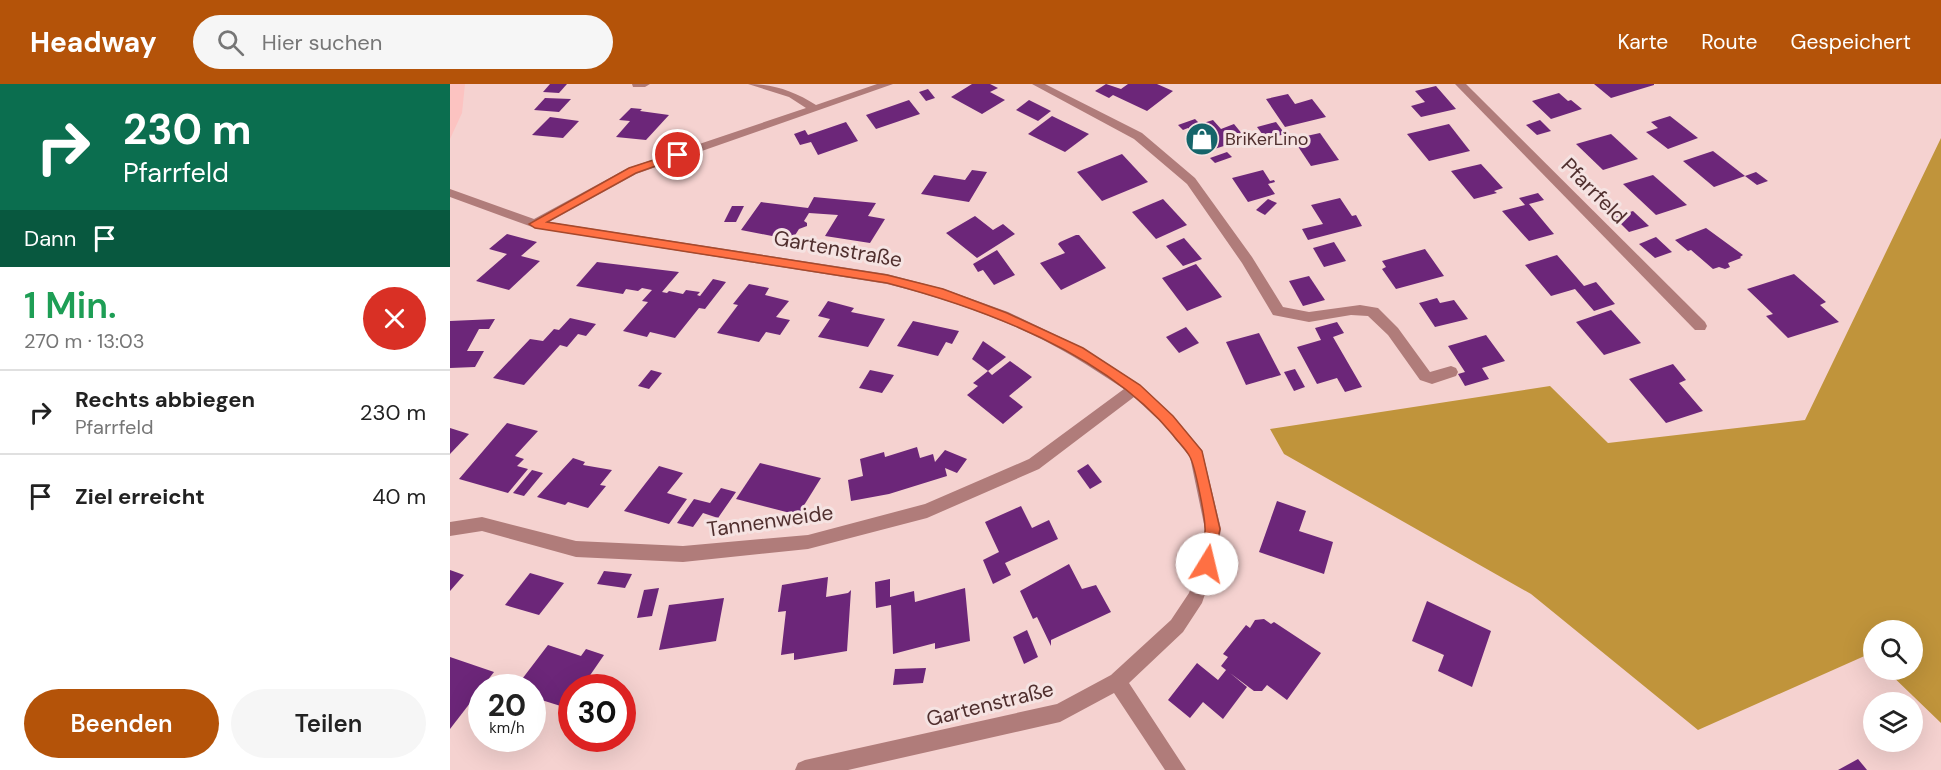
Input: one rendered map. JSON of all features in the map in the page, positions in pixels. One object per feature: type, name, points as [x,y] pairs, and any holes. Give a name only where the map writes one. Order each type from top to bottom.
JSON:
[{"type":"street","points":[[637,85],[645,84]]},
{"type":"street","points":[[753,84],[793,95],[813,108]]},
{"type":"street","points":[[535,224],[633,171],[888,84]]},
{"type":"street","points":[[1037,84],[1122,126],[1154,148],[1191,181],[1247,260],[1278,311],[1309,317],[1370,310],[1376,313],[1387,326],[1425,376],[1432,378],[1451,372]]},
{"type":"street","name":"Pfarrfeld","points":[[1460,84],[1700,326]]},
{"type":"street","name":"Gartenstraße","points":[[450,193],[535,224],[887,279],[939,292],[1003,316],[1078,352],[1135,389],[1168,420],[1197,455],[1213,529],[1207,564],[1196,597],[1176,626],[1117,681],[1059,713],[805,770]]},
{"type":"street","name":"Tannenweide","points":[[450,529],[482,524],[576,549],[683,554],[808,542],[927,511],[1034,464],[1135,389]]},
{"type":"street","points":[[1117,681],[1176,770]]},
{"type":"shaded area","points":[[450,84],[465,84],[462,113],[450,139]]},
{"type":"shaded area","points":[[1941,138],[1941,723],[1923,706],[1923,692],[1909,692],[1896,680],[1923,680],[1923,620],[1863,620],[1863,657],[1698,730],[1531,594],[1284,454],[1270,429],[1550,386],[1608,443],[1805,420]]},
{"type":"building","points":[[550,84],[567,84],[559,93],[543,92]]},
{"type":"building","points":[[972,84],[990,84],[998,88],[990,92],[1005,100],[982,114],[951,97]]},
{"type":"building","points":[[1106,84],[1121,89],[1128,84],[1157,84],[1173,91],[1147,111],[1113,95],[1109,98],[1095,91]]},
{"type":"building","points":[[1594,84],[1654,84],[1654,85],[1611,98]]},
{"type":"building","points":[[1436,86],[1456,109],[1421,117],[1411,106],[1425,102],[1415,91]]},
{"type":"building","points":[[928,89],[935,98],[926,101],[919,92]]},
{"type":"building","points":[[1559,93],[1582,109],[1551,119],[1532,101]]},
{"type":"building","points":[[1288,94],[1295,104],[1312,99],[1326,117],[1285,127],[1266,99]]},
{"type":"building","points":[[545,98],[571,99],[559,112],[534,110]]},
{"type":"building","points":[[909,100],[920,114],[876,129],[866,115]]},
{"type":"building","points":[[1029,100],[1051,111],[1038,121],[1016,110]]},
{"type":"building","points":[[631,108],[669,115],[646,140],[616,137],[630,121],[619,120]]},
{"type":"building","points":[[1052,116],[1089,134],[1065,152],[1028,134]]},
{"type":"building","points":[[1670,116],[1698,138],[1668,149],[1646,132],[1658,128],[1651,122]]},
{"type":"building","points":[[550,117],[579,121],[563,138],[532,135]]},
{"type":"building","points":[[1195,119],[1200,124],[1213,120],[1221,129],[1234,124],[1243,135],[1224,141],[1227,145],[1208,151],[1188,128],[1183,130],[1178,125]]},
{"type":"building","points":[[1540,120],[1551,131],[1537,135],[1526,125]]},
{"type":"building","points":[[846,122],[858,141],[818,155],[811,142],[800,145],[794,134],[805,130],[808,135]]},
{"type":"building","points":[[1276,122],[1285,134],[1266,139],[1257,127]]},
{"type":"building","points":[[1449,124],[1470,151],[1429,161],[1407,134]]},
{"type":"building","points":[[1320,133],[1339,160],[1311,166],[1293,139]]},
{"type":"building","points":[[1611,134],[1638,159],[1603,170],[1576,144]]},
{"type":"building","points":[[1713,151],[1745,176],[1714,187],[1683,161]]},
{"type":"building","points":[[1227,152],[1232,157],[1215,163],[1210,158]]},
{"type":"building","points":[[1122,154],[1148,182],[1102,201],[1077,172]]},
{"type":"building","points":[[1481,164],[1503,188],[1494,191],[1497,193],[1474,199],[1451,171]]},
{"type":"building","points":[[972,170],[987,172],[969,202],[921,194],[934,175],[965,180]]},
{"type":"building","points":[[1263,170],[1270,181],[1275,182],[1268,184],[1275,194],[1248,202],[1232,178]]},
{"type":"building","points":[[1756,172],[1768,181],[1757,185],[1745,176]]},
{"type":"building","points":[[1653,175],[1687,205],[1656,215],[1623,184]]},
{"type":"building","points":[[1538,193],[1544,200],[1529,204],[1554,234],[1529,241],[1502,211],[1525,205],[1519,198]]},
{"type":"building","points":[[814,197],[876,203],[868,216],[885,219],[870,243],[825,236],[838,215],[809,213],[804,221],[807,226],[799,229],[792,240],[741,230],[761,202],[808,208]]},
{"type":"building","points":[[1340,198],[1352,216],[1356,215],[1362,226],[1308,240],[1302,229],[1323,224],[1311,205]]},
{"type":"building","points":[[1163,199],[1187,225],[1156,239],[1132,212]]},
{"type":"building","points":[[1268,199],[1277,203],[1265,215],[1256,210]]},
{"type":"building","points":[[732,206],[744,206],[736,222],[724,222]]},
{"type":"building","points":[[1633,211],[1649,226],[1629,232],[1614,217]]},
{"type":"building","points":[[975,216],[993,230],[1003,224],[1015,234],[977,258],[946,233]]},
{"type":"building","points":[[1706,228],[1743,255],[1741,258],[1728,263],[1730,267],[1725,269],[1719,267],[1713,269],[1675,240]]},
{"type":"building","points":[[507,234],[537,242],[521,256],[540,261],[509,290],[476,281],[507,254],[489,249]]},
{"type":"building","points":[[1079,235],[1106,268],[1061,290],[1040,263],[1065,253],[1058,244]]},
{"type":"building","points":[[1656,237],[1672,252],[1655,258],[1639,244]]},
{"type":"building","points":[[1184,238],[1202,259],[1183,266],[1166,246]]},
{"type":"building","points":[[1334,242],[1346,261],[1324,267],[1313,248]]},
{"type":"building","points":[[1425,249],[1444,276],[1396,289],[1382,269],[1386,267],[1382,261]]},
{"type":"building","points":[[997,250],[1015,275],[994,285],[983,270],[978,272],[973,264]]},
{"type":"building","points":[[1557,255],[1584,286],[1596,282],[1615,304],[1594,311],[1575,289],[1551,296],[1525,265]]},
{"type":"building","points":[[597,262],[679,272],[662,292],[667,293],[669,291],[683,294],[686,290],[700,292],[697,295],[700,296],[713,279],[726,282],[705,309],[699,308],[675,338],[650,332],[647,337],[623,331],[648,302],[642,301],[652,290],[626,289],[623,294],[576,286]]},
{"type":"building","points":[[1196,264],[1222,297],[1187,311],[1162,278]]},
{"type":"building","points":[[1794,274],[1826,302],[1820,305],[1839,322],[1788,338],[1766,316],[1773,314],[1747,289]]},
{"type":"building","points":[[1309,276],[1325,300],[1303,306],[1289,281]]},
{"type":"building","points":[[749,284],[769,288],[765,295],[789,301],[776,317],[790,320],[780,335],[766,332],[759,342],[717,333],[738,305],[733,304]]},
{"type":"building","points":[[1437,298],[1440,303],[1454,300],[1468,319],[1435,327],[1419,303]]},
{"type":"building","points":[[828,301],[854,308],[851,312],[885,319],[868,347],[818,337],[830,319],[818,316]]},
{"type":"building","points":[[1611,310],[1641,343],[1604,355],[1576,322]]},
{"type":"building","points":[[570,318],[596,324],[586,336],[578,334],[567,347],[560,345],[524,385],[493,378],[530,339],[543,341],[554,329],[559,330]]},
{"type":"building","points":[[495,319],[489,329],[479,329],[467,351],[484,351],[475,367],[450,368],[450,321]]},
{"type":"building","points":[[913,321],[959,331],[952,344],[946,342],[938,356],[897,346]]},
{"type":"building","points":[[1337,322],[1344,333],[1333,337],[1362,387],[1345,392],[1337,378],[1317,384],[1297,347],[1321,340],[1315,328]]},
{"type":"building","points":[[1186,327],[1199,343],[1179,353],[1166,337]]},
{"type":"building","points":[[1259,333],[1281,375],[1246,385],[1226,342]]},
{"type":"building","points":[[1486,335],[1505,361],[1482,368],[1489,379],[1465,386],[1458,374],[1465,372],[1448,346]]},
{"type":"building","points":[[983,341],[1006,357],[988,371],[972,359]]},
{"type":"building","points":[[1010,361],[1032,377],[1009,396],[1023,407],[1003,424],[967,395],[978,386],[973,383],[988,371],[992,375]]},
{"type":"building","points":[[1673,364],[1686,380],[1679,383],[1703,411],[1666,423],[1629,379]]},
{"type":"building","points":[[1295,369],[1305,387],[1294,391],[1284,372]]},
{"type":"building","points":[[651,370],[662,373],[649,389],[638,386]]},
{"type":"building","points":[[870,370],[894,375],[882,393],[859,388]]},
{"type":"building","points":[[507,423],[538,431],[515,456],[524,459],[517,466],[528,469],[508,493],[459,479]]},
{"type":"building","points":[[450,428],[469,434],[450,454]]},
{"type":"building","points":[[917,447],[920,458],[933,454],[935,462],[945,450],[967,459],[957,473],[945,468],[947,476],[889,494],[851,501],[848,480],[863,476],[860,459],[884,452],[885,457]]},
{"type":"building","points":[[573,458],[585,462],[583,465],[612,470],[600,485],[606,486],[588,508],[568,502],[565,505],[537,497]]},
{"type":"building","points":[[760,463],[821,478],[798,515],[736,499]]},
{"type":"building","points":[[1088,464],[1102,482],[1090,489],[1077,471]]},
{"type":"building","points":[[659,466],[683,473],[667,493],[687,499],[669,524],[624,511]]},
{"type":"building","points":[[532,470],[543,473],[524,496],[513,493]]},
{"type":"building","points":[[721,488],[736,492],[718,518],[703,513],[693,527],[677,523],[694,499],[710,503]]},
{"type":"building","points":[[1277,501],[1306,511],[1299,531],[1333,542],[1324,574],[1259,552]]},
{"type":"building","points":[[1021,506],[1032,528],[1049,520],[1058,539],[1005,563],[1011,575],[993,584],[983,560],[999,552],[985,522]]},
{"type":"building","points":[[1069,564],[1082,589],[1096,585],[1111,612],[1051,640],[1051,646],[1037,617],[1033,619],[1020,591]]},
{"type":"building","points":[[450,570],[464,575],[450,591]]},
{"type":"building","points":[[604,571],[632,574],[625,588],[597,584]]},
{"type":"building","points":[[530,573],[564,583],[539,615],[505,605]]},
{"type":"building","points":[[828,577],[826,597],[848,593],[851,590],[847,651],[794,660],[794,653],[781,655],[786,611],[778,612],[782,585]]},
{"type":"building","points":[[890,579],[890,597],[914,591],[915,602],[965,588],[970,641],[935,649],[935,643],[893,654],[891,605],[876,608],[875,582]]},
{"type":"building","points":[[659,588],[652,616],[637,618],[644,590]]},
{"type":"building","points":[[724,598],[716,641],[659,650],[669,605]]},
{"type":"building","points":[[1427,601],[1491,631],[1472,687],[1438,671],[1444,655],[1412,641]]},
{"type":"building","points":[[1264,619],[1271,624],[1274,622],[1321,653],[1287,700],[1267,685],[1262,691],[1254,691],[1230,673],[1247,687],[1223,719],[1203,702],[1190,718],[1168,700],[1197,663],[1218,680],[1226,670],[1221,666],[1228,657],[1223,654],[1246,625],[1250,628],[1255,620]]},
{"type":"building","points":[[1027,630],[1038,657],[1024,664],[1013,637]]},
{"type":"building","points":[[548,645],[581,656],[586,649],[604,655],[591,674],[558,674],[558,705],[546,701],[546,674],[526,674]]},
{"type":"building","points":[[450,657],[494,672],[492,674],[468,674],[468,706],[450,729]]},
{"type":"building","points":[[926,668],[923,683],[893,685],[895,669]]},
{"type":"building","points":[[1858,759],[1867,770],[1838,770]]},
{"type":"place","name":"BriKerLino","points":[[1202,139]]},
{"type":"route","points":[[678,155],[633,171],[535,224],[600,236],[887,279],[939,292],[1003,316],[1078,352],[1135,389],[1168,420],[1197,455],[1213,529],[1207,564]]}]
